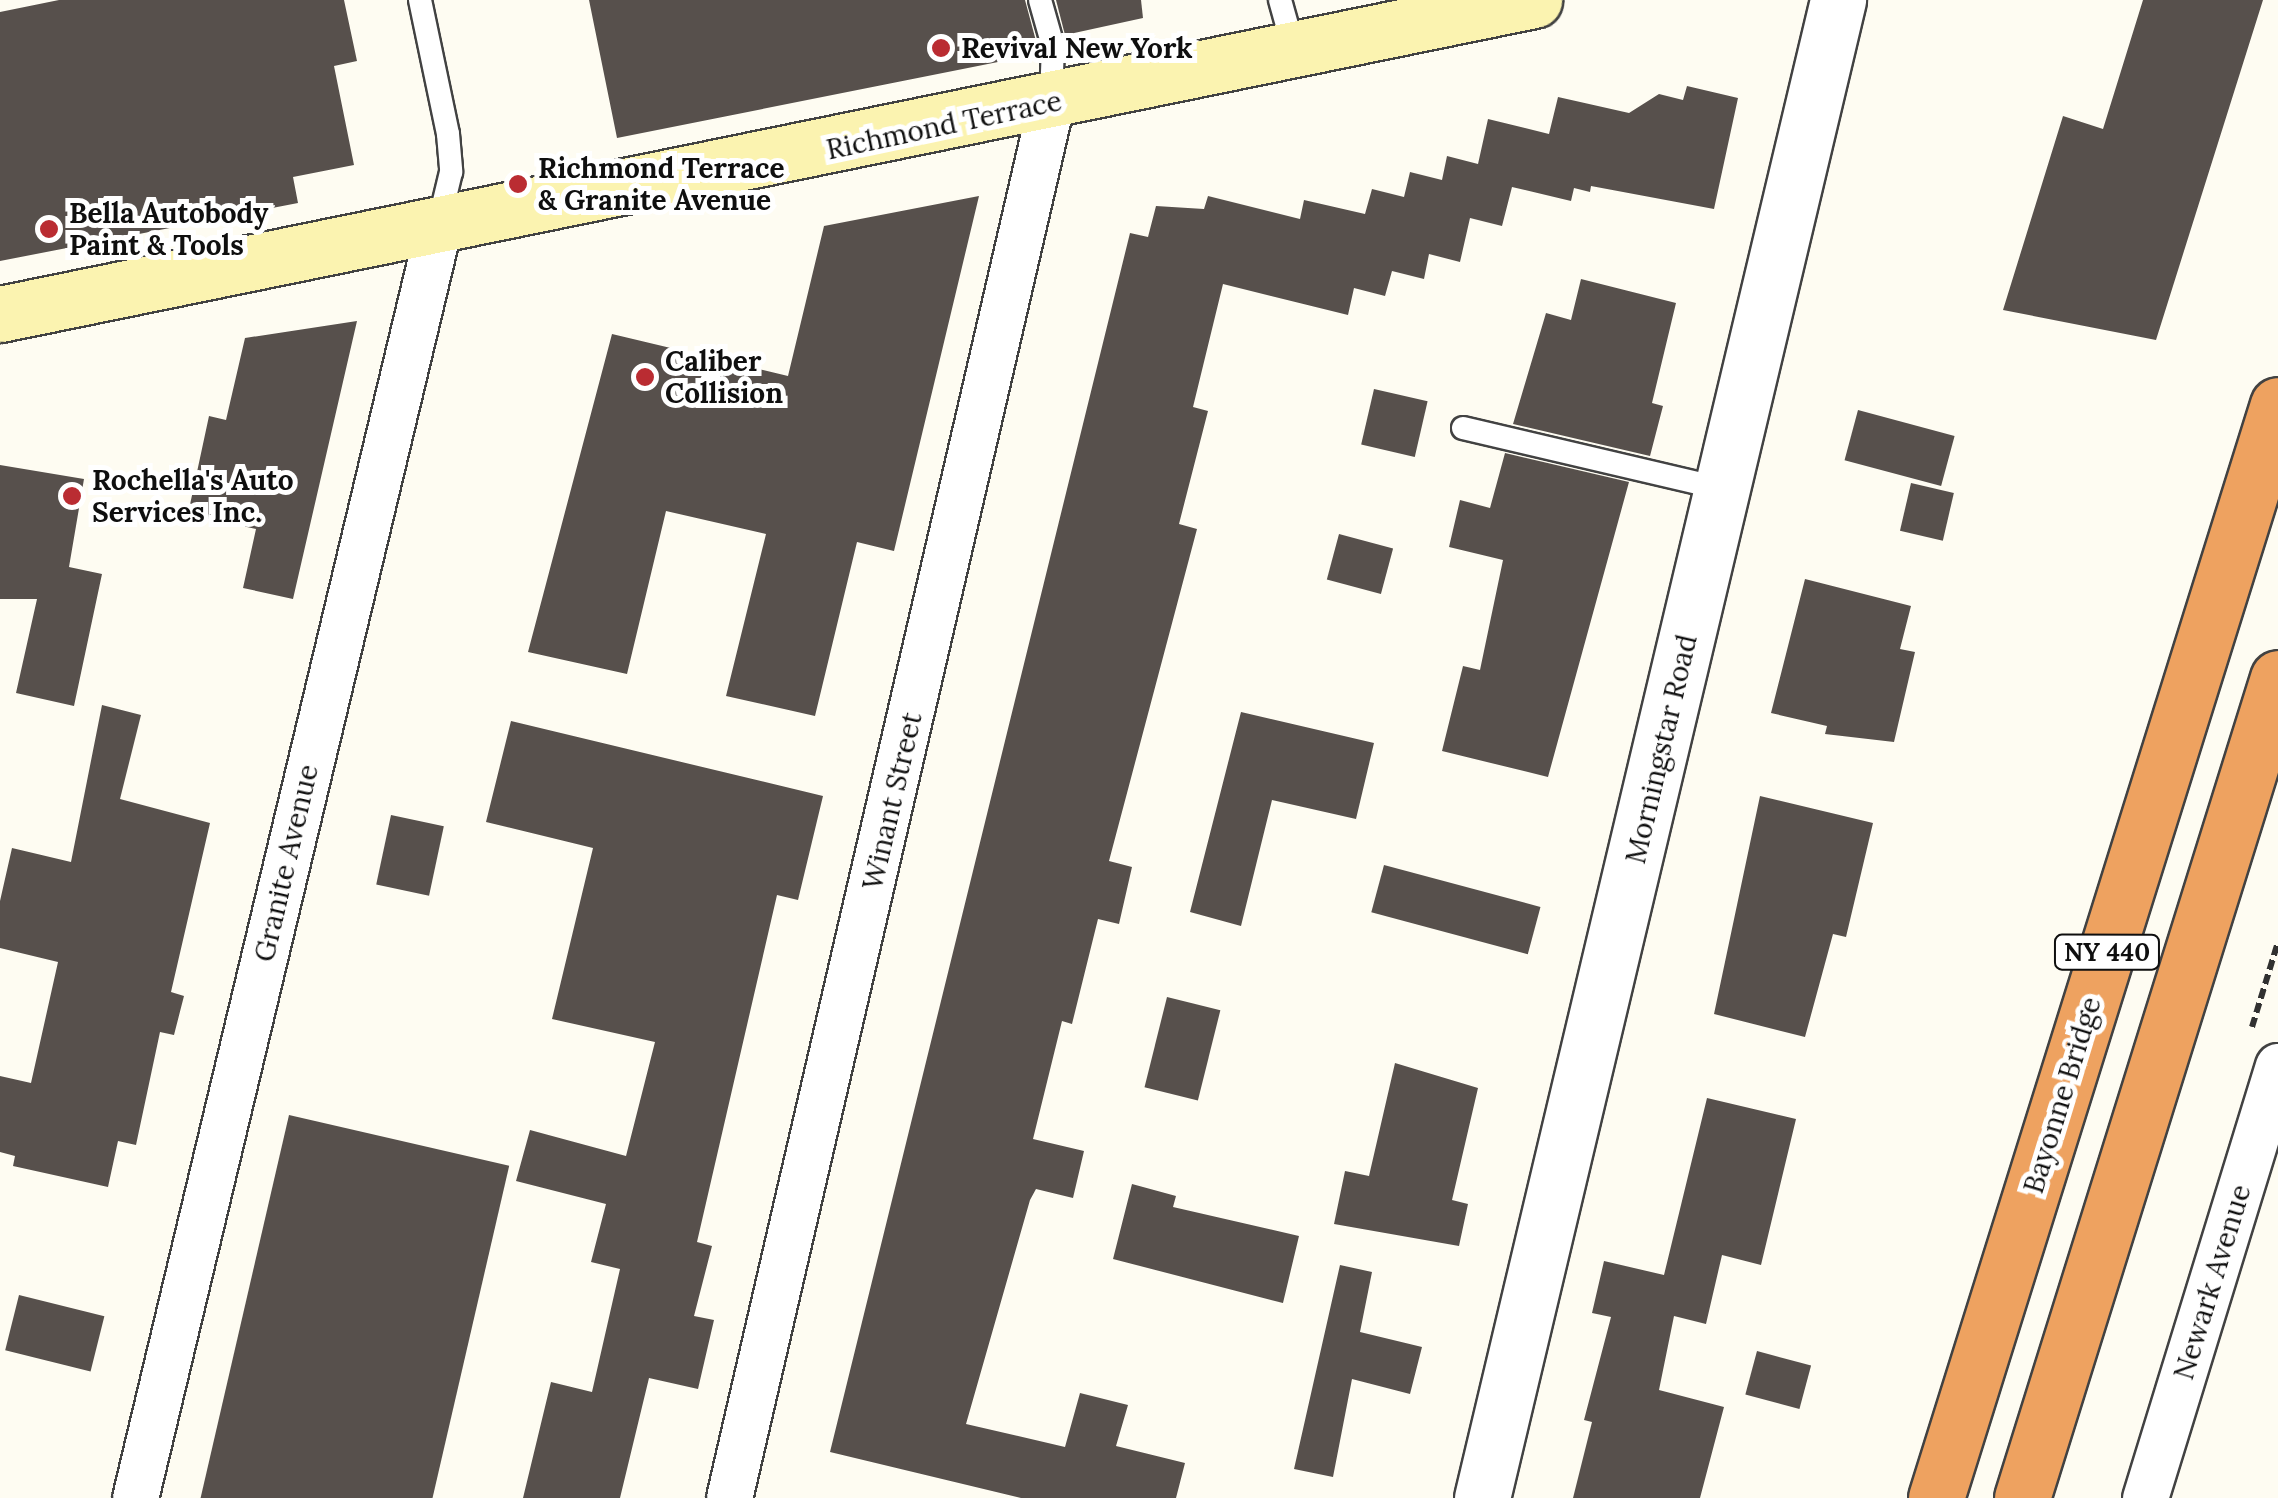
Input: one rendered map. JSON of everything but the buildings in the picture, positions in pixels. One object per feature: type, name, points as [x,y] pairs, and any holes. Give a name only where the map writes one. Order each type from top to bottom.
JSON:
[{"type":"highway","name":"Bayonne Bridge","points":[[1936,1498],[2278,405]]},
{"type":"highway","name":"NY 440","points":[[2022,1498],[2278,678]]},
{"type":"main road","name":"Richmond Terrace","points":[[0,314],[438,229],[1051,102],[1287,26],[1534,0]]},
{"type":"street","name":"Morningstar Road","points":[[1482,1498],[1838,0]]},
{"type":"street","name":"Winant Street","points":[[728,1498],[1051,102]]},
{"type":"street","name":"Granite Avenue","points":[[135,1498],[438,229]]},
{"type":"street","name":"Newark Avenue","points":[[2145,1498],[2278,1066]]},
{"type":"lane","points":[[420,0],[451,172],[438,229]]},
{"type":"lane","points":[[1040,0],[1052,46],[1051,102]]},
{"type":"lane","points":[[1463,428],[1723,490]]},
{"type":"place","name":"Revival New York","points":[[941,48]]},
{"type":"place","name":"Richmond Terrace & Granite Avenue","points":[[518,184]]},
{"type":"place","name":"Bella Autobody Paint & Tools","points":[[49,229]]},
{"type":"place","name":"Caliber Collision","points":[[645,377]]},
{"type":"place","name":"Rochella's Auto Services Inc.","points":[[72,496]]}]
